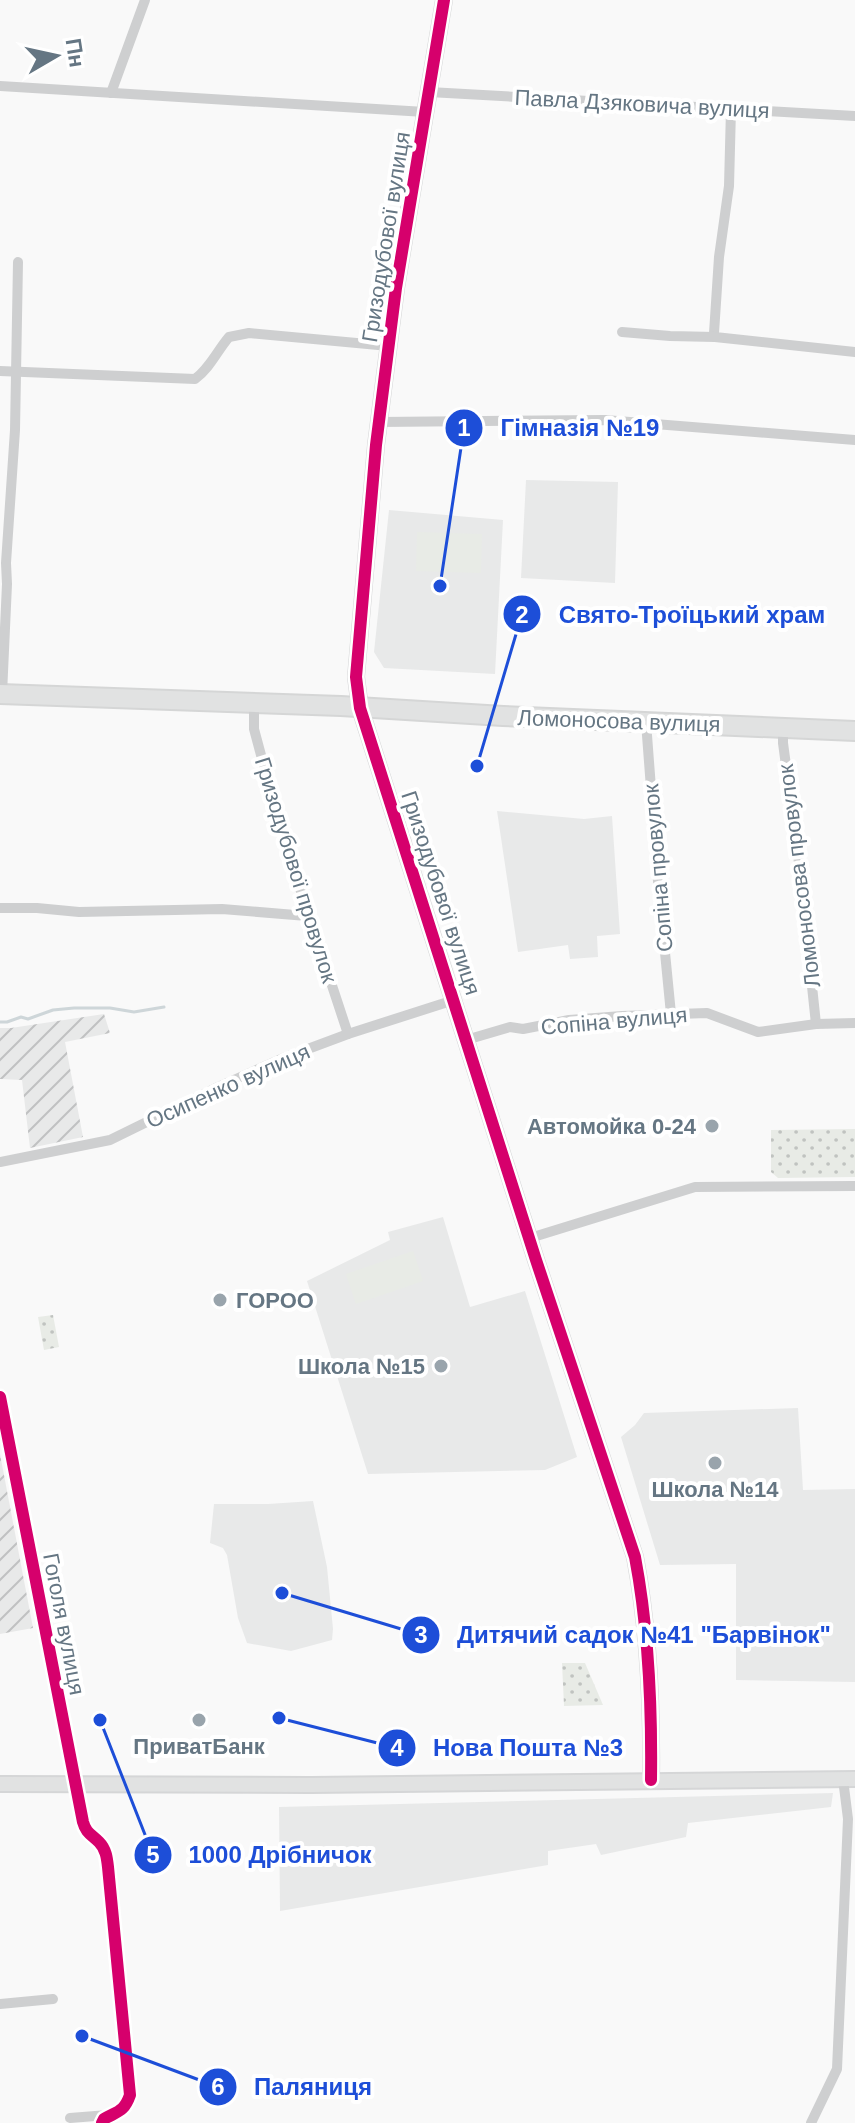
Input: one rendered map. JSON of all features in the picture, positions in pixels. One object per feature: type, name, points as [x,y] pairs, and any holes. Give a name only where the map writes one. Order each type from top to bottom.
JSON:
[{"type":"highway","name":"Ломоносова вулиця","points":[[1,694],[855,731]]},
{"type":"street","points":[[111,93],[145,0]]},
{"type":"street","name":"Гризодубової вулиця","points":[[444,0],[396,288],[379,422],[356,677],[360,708],[635,1557],[649,1659],[651,1780]]},
{"type":"street","points":[[0,86],[425,112]]},
{"type":"street","name":"Павла Дзяковича вулиця","points":[[429,92],[855,116]]},
{"type":"street","points":[[715,337],[719,257],[729,186],[731,109]]},
{"type":"street","points":[[1,694],[15,430],[18,262]]},
{"type":"street","points":[[622,332],[715,337],[855,352]]},
{"type":"street","points":[[0,371],[195,379],[207,370],[229,337],[249,333],[389,346]]},
{"type":"street","points":[[379,422],[605,420],[855,440]]},
{"type":"street","name":"Гризодубової провулок","points":[[254,703],[254,729],[283,837],[348,1034]]},
{"type":"street","name":"Сопіна провулок","points":[[646,722],[671,1014]]},
{"type":"street","name":"Ломоносова провулок","points":[[783,727],[816,1024]]},
{"type":"street","points":[[0,908],[79,912],[222,909],[307,916]]},
{"type":"street","name":"Осипенко вулиця","points":[[0,1162],[110,1140],[281,1059],[454,1000]]},
{"type":"street","name":"Сопіна вулиця","points":[[466,1040],[510,1027],[523,1029],[569,1020],[622,1016],[707,1013],[758,1032],[816,1024],[855,1023]]},
{"type":"street","points":[[530,1238],[695,1187],[855,1186]]},
{"type":"street","name":"Гоголя вулиця","points":[[0,1397],[85,1831],[100,1843],[106,1853],[130,2095],[120,2112],[106,2119]]},
{"type":"street","points":[[0,1784],[311,1785],[849,1779],[837,2069],[811,2123]]},
{"type":"street","points":[[0,2004],[53,1999]]},
{"type":"street","points":[[70,2118],[106,2119]]},
{"type":"shaded area","points":[[526,480],[618,482],[615,583],[521,578]]},
{"type":"shaded area","points":[[389,510],[503,520],[495,674],[384,668],[374,652]]},
{"type":"shaded area","points":[[417,532],[482,534],[481,573],[416,571]]},
{"type":"shaded area","points":[[497,811],[584,819],[612,816],[620,934],[597,936],[598,957],[570,959],[568,945],[518,952]]},
{"type":"shaded area","points":[[104,1014],[110,1033],[65,1042],[83,1137],[30,1148],[22,1080],[0,1079],[0,1028]]},
{"type":"shaded area","points":[[855,1129],[855,1177],[778,1178],[771,1172],[771,1130]]},
{"type":"shaded area","name":"Школа №15","points":[[443,1217],[470,1307],[525,1291],[577,1457],[545,1470],[368,1474],[307,1281],[390,1240],[388,1232]]},
{"type":"shaded area","points":[[413,1251],[423,1281],[356,1304],[346,1274]]},
{"type":"shaded area","points":[[53,1315],[59,1347],[44,1350],[38,1317]]},
{"type":"shaded area","name":"Школа №14","points":[[798,1408],[803,1490],[855,1489],[855,1682],[736,1680],[736,1564],[660,1565],[621,1437],[644,1413]]},
{"type":"shaded area","points":[[0,1454],[33,1628],[0,1634]]},
{"type":"shaded area","points":[[313,1501],[327,1567],[332,1640],[291,1651],[247,1643],[238,1618],[227,1555],[223,1548],[210,1543],[214,1504]]},
{"type":"shaded area","points":[[562,1663],[585,1663],[603,1705],[564,1706]]},
{"type":"shaded area","points":[[833,1793],[831,1807],[688,1823],[686,1837],[601,1855],[596,1844],[548,1851],[548,1865],[280,1911],[279,1807]]},
{"type":"waterway","points":[[0,1022],[74,1008],[134,1012],[164,1007]]},
{"type":"cycle path","points":[[444,0],[396,288],[376,445],[356,677],[360,708],[536,1260],[635,1557],[649,1668],[651,1780]]},
{"type":"cycle path","points":[[0,1397],[83,1822],[103,1848],[107,1860],[130,2095],[123,2108],[102,2123]]},
{"type":"place","name":"Гімназія №19","points":[[440,586]]},
{"type":"place","name":"Свято-Троїцький храм","points":[[477,766]]},
{"type":"place","name":"Автомойка 0-24","points":[[712,1126]]},
{"type":"place","name":"ГОРОО","points":[[220,1300]]},
{"type":"place","name":"Школа №15","points":[[441,1366]]},
{"type":"place","name":"Школа №14","points":[[715,1463]]},
{"type":"place","name":"Дитячий садок №41 \"Барвінок\"","points":[[282,1593]]},
{"type":"place","name":"Нова Пошта №3","points":[[279,1718]]},
{"type":"place","name":"1000 Дрібничок","points":[[100,1720]]},
{"type":"place","name":"ПриватБанк","points":[[199,1720]]},
{"type":"place","name":"Паляниця","points":[[82,2036]]}]
